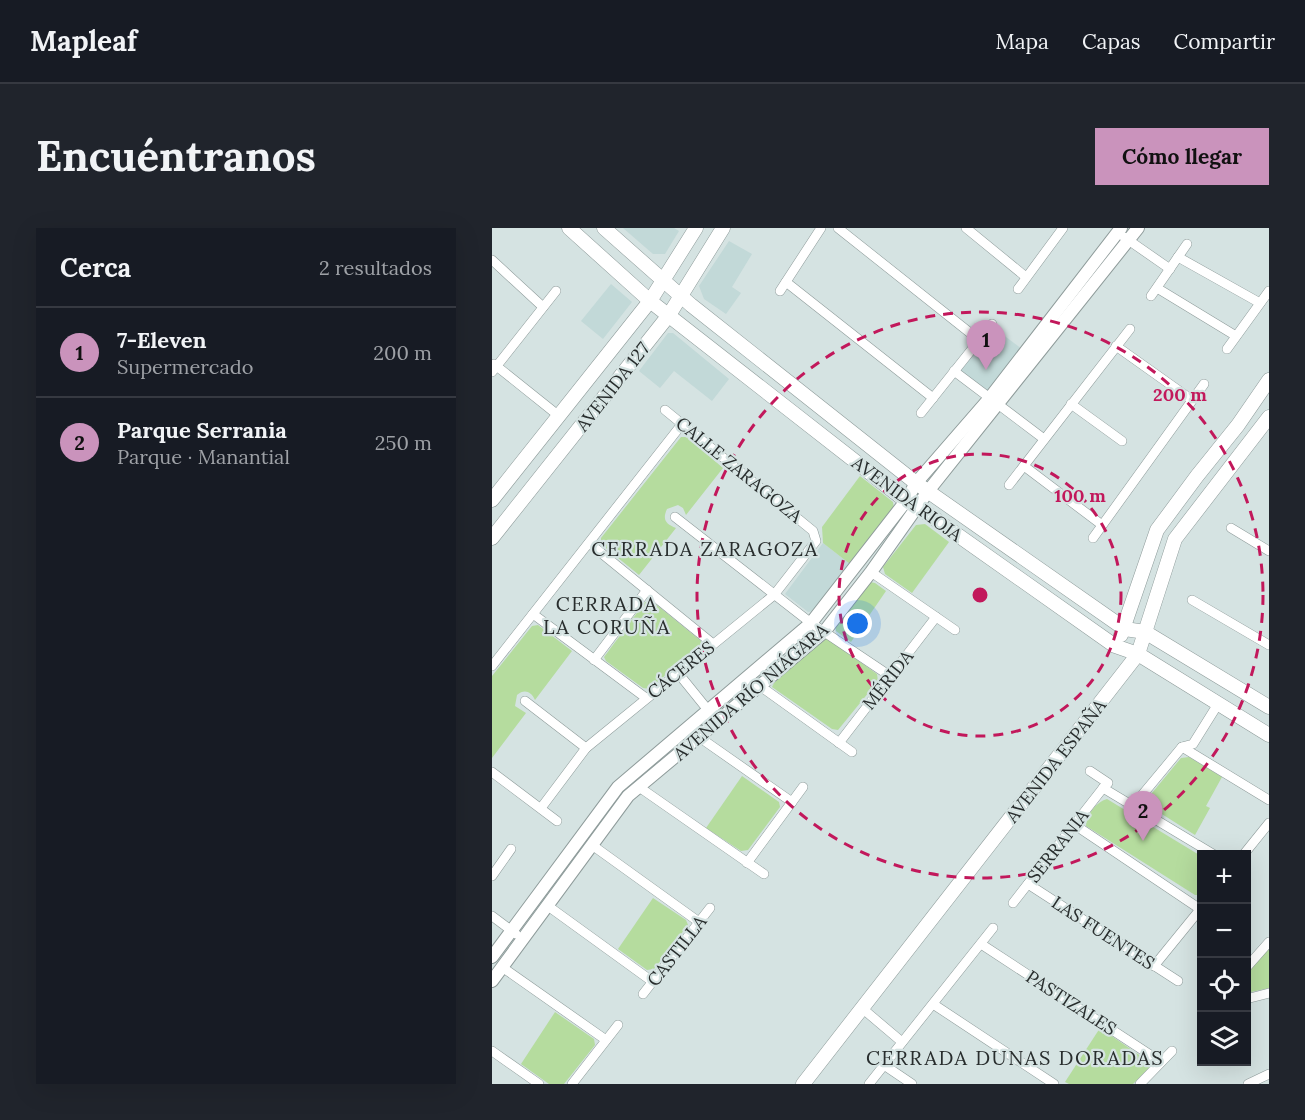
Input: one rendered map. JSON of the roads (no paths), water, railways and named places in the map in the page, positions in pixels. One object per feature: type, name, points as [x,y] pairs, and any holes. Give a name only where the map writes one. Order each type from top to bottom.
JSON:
[{"type":"main road","name":"AVENIDA RIOJA","points":[[569,228],[650,301],[912,504],[1115,646],[1138,654],[1269,735]]},
{"type":"main road","name":"AVENIDA RIOJA","points":[[604,228],[681,296],[916,483],[1125,629],[1145,632],[1269,707]]},
{"type":"main road","name":"AVENIDA 127","points":[[492,500],[650,301],[696,228]]},
{"type":"main road","name":"AVENIDA 127","points":[[494,531],[669,315],[723,228]]},
{"type":"main road","points":[[1115,646],[1125,629],[1157,530],[1238,425],[1269,380]]},
{"type":"main road","name":"AVENIDA ESPAÑA","points":[[803,1084],[863,1010],[1138,654],[1174,539],[1269,417]]},
{"type":"main road","points":[[1197,476],[1213,487]]},
{"type":"main road","points":[[957,536],[969,520]]},
{"type":"main road","points":[[994,560],[1004,544]]},
{"type":"street","points":[[780,291],[821,228]]},
{"type":"street","points":[[838,228],[979,340]]},
{"type":"street","points":[[966,228],[1026,277]]},
{"type":"street","points":[[1018,289],[1063,228]]},
{"type":"street","name":"AVENIDA RÍO NIÁGARA","points":[[492,981],[628,796],[824,632],[871,572],[912,504],[916,483],[994,401],[1138,228]]},
{"type":"street","points":[[1119,230],[1170,269]]},
{"type":"street","name":"AVENIDA RÍO NIÁGARA","points":[[492,957],[618,787],[811,624],[912,504],[929,490],[1119,230]]},
{"type":"street","points":[[1188,244],[1154,292],[1236,336]]},
{"type":"street","points":[[1178,257],[1260,303]]},
{"type":"street","points":[[492,260],[543,307]]},
{"type":"street","points":[[786,282],[933,398]]},
{"type":"street","points":[[556,291],[494,367],[559,416]]},
{"type":"street","points":[[1227,349],[1269,291]]},
{"type":"street","points":[[921,413],[992,324]]},
{"type":"street","points":[[1009,485],[1130,328]]},
{"type":"street","points":[[1116,346],[1191,400]]},
{"type":"street","points":[[954,371],[1044,439]]},
{"type":"street","points":[[1092,538],[1204,384]]},
{"type":"street","points":[[1071,404],[1122,441]]},
{"type":"street","name":"CALLE ZARAGOZA","points":[[664,410],[813,531]]},
{"type":"street","points":[[492,666],[682,424]]},
{"type":"street","points":[[1024,466],[1102,525]]},
{"type":"street","points":[[675,517],[811,624],[890,676]]},
{"type":"street","points":[[1231,528],[1269,551]]},
{"type":"street","name":"CÁCERES","points":[[541,808],[586,748],[774,594],[816,541],[813,531]]},
{"type":"street","points":[[589,543],[713,644]]},
{"type":"street","points":[[871,572],[955,630]]},
{"type":"street","points":[[594,660],[647,590]]},
{"type":"street","points":[[1192,600],[1269,645]]},
{"type":"street","points":[[533,614],[646,698]]},
{"type":"street","name":"MÉRIDA","points":[[839,743],[936,617]]},
{"type":"street","points":[[678,673],[717,722]]},
{"type":"street","points":[[760,686],[852,752]]},
{"type":"street","points":[[525,701],[586,748]]},
{"type":"street","points":[[1133,806],[1182,747],[1193,744],[1218,704]]},
{"type":"street","points":[[699,737],[792,802]]},
{"type":"street","points":[[1182,747],[1269,800]]},
{"type":"street","points":[[1090,771],[1108,783],[1103,789],[1205,850]]},
{"type":"street","points":[[492,772],[557,821]]},
{"type":"street","points":[[639,787],[764,874]]},
{"type":"street","points":[[747,863],[803,788]]},
{"type":"street","name":"SERRANIA","points":[[1013,903],[1103,789]]},
{"type":"street","points":[[1248,850],[1269,823]]},
{"type":"street","points":[[1074,825],[1197,905]]},
{"type":"street","points":[[592,845],[699,922]]},
{"type":"street","points":[[494,869],[512,849]]},
{"type":"street","name":"LAS FUENTES","points":[[1028,884],[1178,981]]},
{"type":"street","points":[[548,906],[653,981]]},
{"type":"street","name":"CASTILLA","points":[[643,994],[710,908]]},
{"type":"street","points":[[1154,966],[1197,913]]},
{"type":"street","points":[[492,916],[523,939]]},
{"type":"street","points":[[869,1084],[993,928]]},
{"type":"street","points":[[1251,962],[1269,942]]},
{"type":"street","name":"PASTIZALES","points":[[981,944],[1161,1062]]},
{"type":"street","points":[[502,967],[606,1040]]},
{"type":"street","points":[[1251,998],[1269,993]]},
{"type":"street","points":[[933,1004],[1054,1084]]},
{"type":"street","points":[[863,1010],[902,1042]]},
{"type":"street","points":[[572,1084],[618,1025]]},
{"type":"street","points":[[492,1051],[539,1084]]},
{"type":"street","points":[[1140,1084],[1172,1051]]},
{"type":"street","points":[[884,1065],[912,1084]]},
{"type":"street","points":[[1248,1084],[1269,1074]]},
{"type":"place","name":"7-Eleven","points":[[986,370]]},
{"type":"place","name":"Parque Serrania","points":[[1143,841]]},
{"type":"district","name":"CERRADA ZARAGOZA","points":[[705,549]]},
{"type":"district","name":"CERRADA LA CORUÑA","points":[[607,616]]},
{"type":"district","name":"CERRADA DUNAS DORADAS","points":[[1015,1058]]}]
